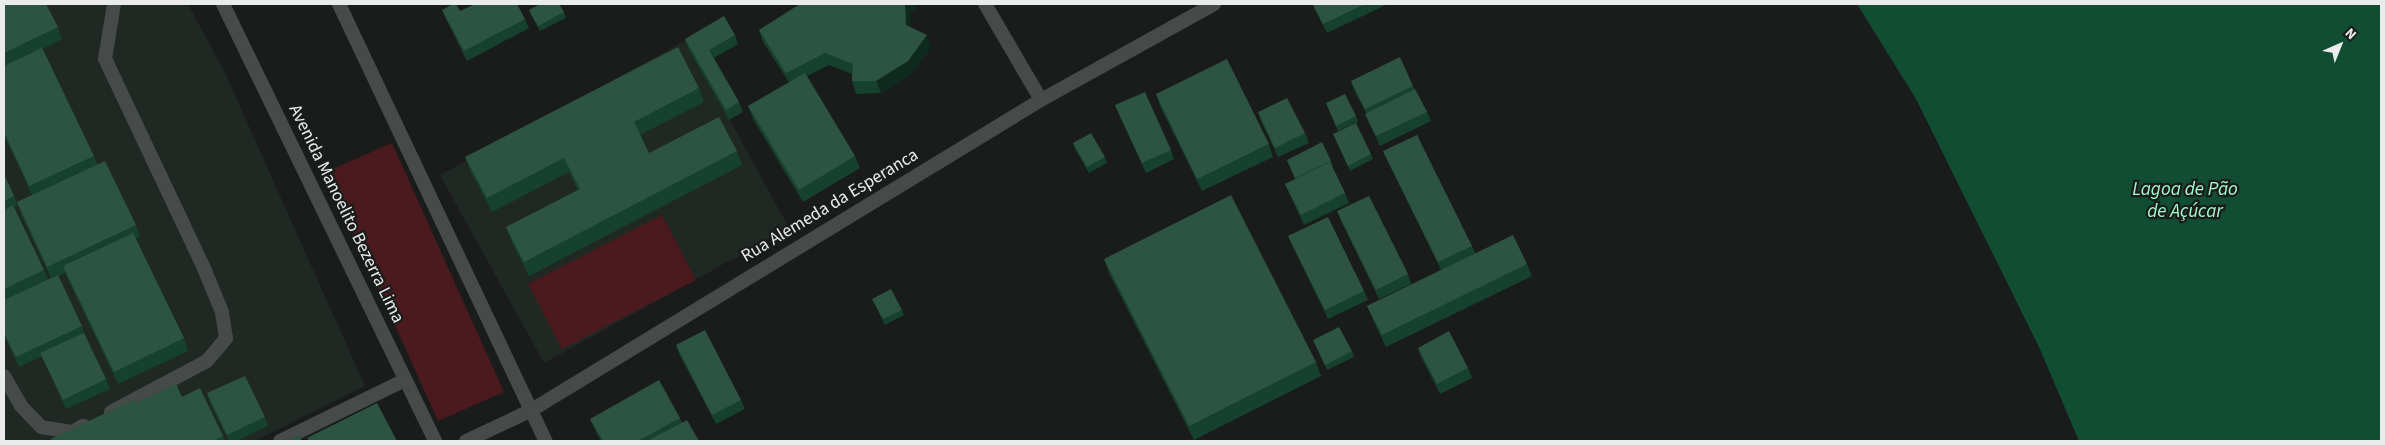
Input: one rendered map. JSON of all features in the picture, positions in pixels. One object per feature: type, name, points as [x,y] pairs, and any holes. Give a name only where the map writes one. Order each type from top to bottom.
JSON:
[{"type":"street","points":[[4,376],[21,406],[41,427],[72,432],[207,360],[226,338],[222,312],[203,266],[105,60],[114,4]]},
{"type":"street","name":"Avenida Manoelito Bezerra Lima","points":[[223,4],[435,441]]},
{"type":"street","points":[[339,4],[530,411],[546,441]]},
{"type":"street","points":[[985,4],[1041,100]]},
{"type":"street","name":"Rua Alemeda da Esperanca","points":[[466,441],[530,411],[1041,100],[1214,4]]},
{"type":"street","points":[[280,441],[405,380]]},
{"type":"shaded area","points":[[4,4],[188,4],[226,75],[365,386],[255,441],[4,441]]},
{"type":"shaded area","points":[[686,40],[789,228],[544,363],[440,175]]},
{"type":"shaded area","points":[[392,143],[504,392],[438,421],[326,172]]},
{"type":"shaded area","points":[[662,215],[696,280],[562,349],[528,284]]},
{"type":"water","name":"Lagoa de Pão de Açúcar","points":[[1857,4],[2381,4],[2381,441],[2079,441],[2039,347],[1916,99]]},
{"type":"building","points":[[4,4],[46,4],[58,27],[4,53]]},
{"type":"building","points":[[456,4],[460,11],[475,4],[517,4],[525,19],[464,51],[442,10]]},
{"type":"building","points":[[540,4],[559,4],[564,12],[538,26],[529,10]]},
{"type":"building","points":[[800,4],[905,4],[906,25],[927,35],[908,61],[876,81],[852,81],[853,64],[825,53],[786,73],[759,30]]},
{"type":"building","points":[[1313,4],[1365,4],[1323,24]]},
{"type":"building","points":[[724,16],[735,35],[709,50],[739,102],[726,110],[685,39]]},
{"type":"building","points":[[678,47],[699,88],[634,122],[649,153],[719,117],[737,151],[524,262],[506,227],[580,189],[564,158],[487,198],[465,157]]},
{"type":"building","points":[[42,48],[94,156],[29,186],[4,132],[4,66]]},
{"type":"building","points":[[1400,57],[1413,86],[1365,109],[1351,81]]},
{"type":"building","points":[[1227,59],[1269,144],[1197,179],[1156,94]]},
{"type":"building","points":[[805,73],[855,156],[799,190],[748,106]]},
{"type":"building","points":[[1415,89],[1427,112],[1376,136],[1365,114]]},
{"type":"building","points":[[1145,92],[1171,150],[1142,163],[1115,105]]},
{"type":"building","points":[[1345,94],[1356,116],[1336,126],[1326,103]]},
{"type":"building","points":[[1287,98],[1305,133],[1275,148],[1258,112]]},
{"type":"building","points":[[1356,123],[1371,154],[1348,166],[1333,134]]},
{"type":"building","points":[[1091,133],[1105,157],[1087,167],[1073,143]]},
{"type":"building","points":[[1417,135],[1472,246],[1438,262],[1383,151]]},
{"type":"building","points":[[1322,142],[1331,161],[1295,178],[1287,160]]},
{"type":"building","points":[[105,161],[136,225],[47,267],[17,202]]},
{"type":"building","points":[[1330,162],[1345,193],[1301,215],[1285,184]]},
{"type":"building","points":[[4,174],[14,196],[4,201]]},
{"type":"building","points":[[1231,195],[1316,362],[1189,426],[1104,259]]},
{"type":"building","points":[[1369,196],[1408,274],[1376,290],[1337,211]]},
{"type":"building","points":[[13,205],[44,270],[4,289],[4,210]]},
{"type":"building","points":[[1328,217],[1364,291],[1325,310],[1288,236]]},
{"type":"building","points":[[133,233],[184,338],[114,372],[63,266]]},
{"type":"building","points":[[1513,235],[1527,264],[1382,335],[1367,306]]},
{"type":"building","points":[[58,275],[82,326],[16,357],[4,333],[4,300]]},
{"type":"building","points":[[891,289],[902,310],[883,319],[872,299]]},
{"type":"building","points":[[1339,327],[1352,351],[1325,365],[1313,340]]},
{"type":"building","points":[[705,330],[741,400],[712,415],[676,345]]},
{"type":"building","points":[[1449,331],[1468,368],[1437,384],[1418,348]]},
{"type":"building","points":[[84,333],[106,379],[63,400],[40,353]]},
{"type":"building","points":[[245,376],[265,417],[227,435],[207,393]]},
{"type":"building","points":[[659,380],[680,418],[638,441],[603,441],[590,419]]},
{"type":"building","points":[[176,384],[182,397],[200,388],[223,436],[212,441],[52,441],[51,439],[133,400],[135,403]]},
{"type":"building","points":[[377,403],[397,441],[309,441],[307,438]]},
{"type":"building","points":[[687,420],[699,441],[647,441]]},
{"type":"building","points":[[299,435],[302,441],[288,441]]}]
